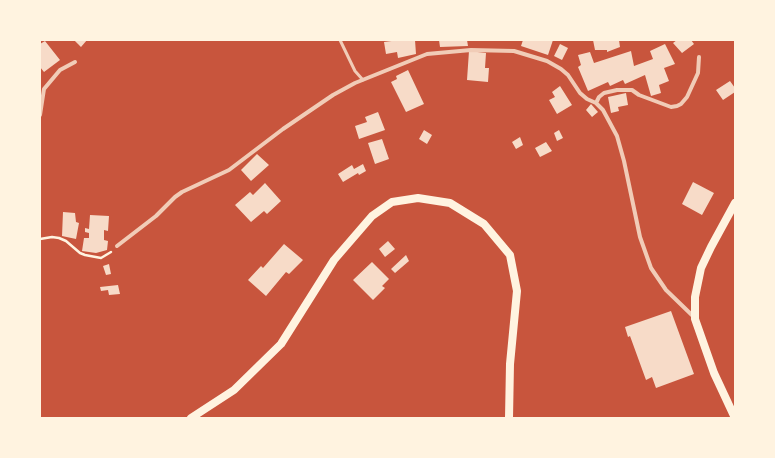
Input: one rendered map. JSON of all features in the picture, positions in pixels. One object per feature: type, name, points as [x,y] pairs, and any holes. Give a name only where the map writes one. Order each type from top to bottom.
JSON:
[{"type":"main road","points":[[191,418],[234,390],[281,344],[334,260],[372,216],[392,202],[418,198],[450,204],[484,224],[510,255],[517,291],[510,364],[509,418]]},
{"type":"main road","points":[[734,418],[714,373],[695,319],[695,298],[701,268],[735,203]]},
{"type":"street","points":[[116,246],[139,230],[182,192],[228,170],[283,129],[333,95],[363,80],[427,54],[471,50],[514,51],[547,61],[561,69],[568,75],[580,93],[587,99],[596,103],[603,110],[617,136],[624,161],[640,237],[651,268],[666,290],[695,319]]},
{"type":"street","points":[[596,103],[604,93],[617,90],[632,90],[639,95],[671,107],[681,104],[687,97],[698,73],[699,57]]},
{"type":"street","points":[[40,115],[44,89],[60,70],[75,62]]},
{"type":"street","points":[[40,85],[44,89]]},
{"type":"lane","points":[[340,40],[356,71],[363,80]]},
{"type":"path","points":[[40,239],[52,237],[59,238],[73,246],[85,256],[101,258],[110,253],[116,246]]},
{"type":"building","points":[[74,40],[87,40],[81,47]]},
{"type":"building","points":[[415,40],[416,54],[398,58],[397,52],[386,54],[384,42]]},
{"type":"building","points":[[439,40],[467,40],[468,46],[440,47]]},
{"type":"building","points":[[523,40],[553,40],[548,55],[521,46]]},
{"type":"building","points":[[593,40],[619,40],[620,47],[607,52],[607,50],[595,50]]},
{"type":"building","points":[[677,40],[691,40],[694,44],[682,53],[673,43]]},
{"type":"building","points":[[45,41],[60,60],[44,72],[40,67],[40,44]]},
{"type":"building","points":[[560,44],[568,48],[562,60],[554,56]]},
{"type":"building","points":[[665,44],[675,64],[664,68],[669,81],[659,85],[661,93],[651,96],[645,75],[625,84],[623,80],[610,86],[608,82],[588,91],[578,67],[581,65],[578,55],[590,52],[594,63],[631,51],[634,66],[653,59],[650,51]]},
{"type":"building","points":[[469,51],[486,53],[485,68],[489,68],[488,82],[467,80]]},
{"type":"building","points":[[408,70],[424,104],[406,112],[391,82],[397,79],[396,76]]},
{"type":"building","points":[[730,81],[735,88],[735,92],[723,100],[716,90]]},
{"type":"building","points":[[560,86],[572,105],[557,114],[549,100],[555,97],[552,92]]},
{"type":"building","points":[[626,93],[628,105],[618,107],[619,111],[611,113],[608,97]]},
{"type":"building","points":[[591,104],[598,112],[592,117],[586,110]]},
{"type":"building","points":[[378,112],[385,130],[359,139],[355,126],[367,122],[365,117]]},
{"type":"building","points":[[424,130],[432,135],[427,144],[419,139]]},
{"type":"building","points":[[559,130],[563,138],[557,141],[554,133]]},
{"type":"building","points":[[520,137],[523,145],[516,149],[512,142]]},
{"type":"building","points":[[382,139],[389,159],[375,164],[368,143]]},
{"type":"building","points":[[546,142],[552,151],[540,157],[535,148]]},
{"type":"building","points":[[257,154],[269,165],[251,181],[241,170]]},
{"type":"building","points":[[363,164],[366,171],[359,175],[358,173],[343,182],[338,174],[352,165],[354,169]]},
{"type":"building","points":[[693,182],[714,193],[702,215],[682,204]]},
{"type":"building","points":[[265,183],[281,201],[267,214],[264,211],[251,222],[235,205],[250,192],[253,195]]},
{"type":"building","points":[[63,212],[75,213],[76,222],[79,223],[76,239],[62,236]]},
{"type":"building","points":[[90,215],[109,216],[108,231],[104,230],[104,240],[108,241],[107,250],[96,253],[82,251],[84,238],[89,238],[89,233],[85,232],[85,228],[89,229]]},
{"type":"building","points":[[388,241],[395,249],[385,257],[379,249]]},
{"type":"building","points":[[284,244],[303,260],[289,274],[286,272],[266,296],[248,280],[261,266],[263,268]]},
{"type":"building","points":[[406,255],[409,261],[395,273],[391,269]]},
{"type":"building","points":[[372,262],[389,279],[382,286],[385,288],[373,300],[353,280]]},
{"type":"building","points":[[109,264],[111,274],[106,275],[103,266]]},
{"type":"building","points":[[118,285],[120,294],[109,295],[108,290],[101,291],[100,287]]},
{"type":"building","points":[[671,311],[694,374],[656,388],[652,377],[646,380],[630,336],[628,337],[625,327]]}]
